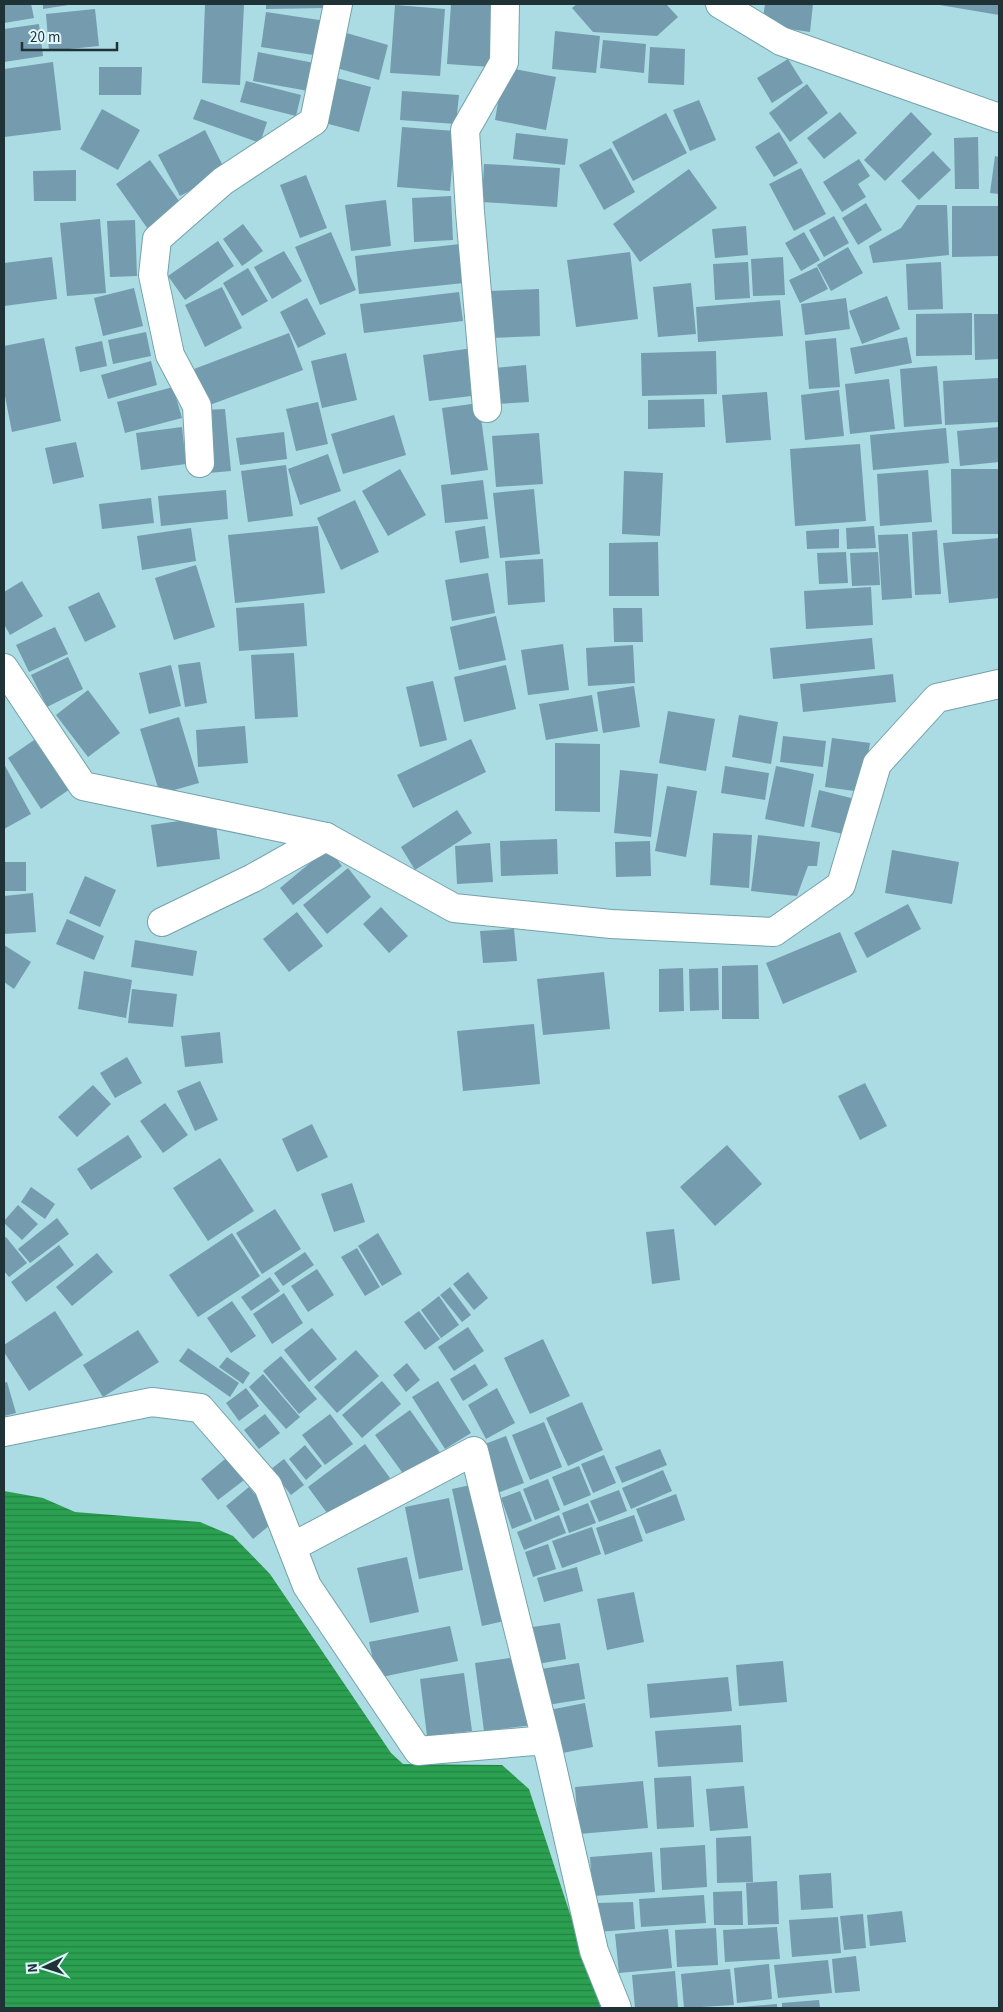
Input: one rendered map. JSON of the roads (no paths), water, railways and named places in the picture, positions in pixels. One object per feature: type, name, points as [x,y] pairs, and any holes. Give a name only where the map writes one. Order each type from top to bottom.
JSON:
[{"type":"street","points":[[200,463],[196,406],[170,355],[153,275],[157,239],[223,181],[314,121],[338,4]]},
{"type":"street","points":[[487,408],[465,130],[504,62],[505,4]]},
{"type":"street","points":[[720,4],[781,41],[999,118]]},
{"type":"street","points":[[4,668],[83,786],[326,837],[454,908],[612,924],[774,932],[841,885],[877,764],[937,698],[999,684]]},
{"type":"street","points":[[162,922],[253,878],[326,837]]},
{"type":"street","points":[[4,1432],[152,1402],[200,1408],[268,1486],[307,1586],[418,1751],[546,1740]]},
{"type":"street","points":[[292,1547],[474,1451],[546,1740],[594,1951],[617,2008]]}]
